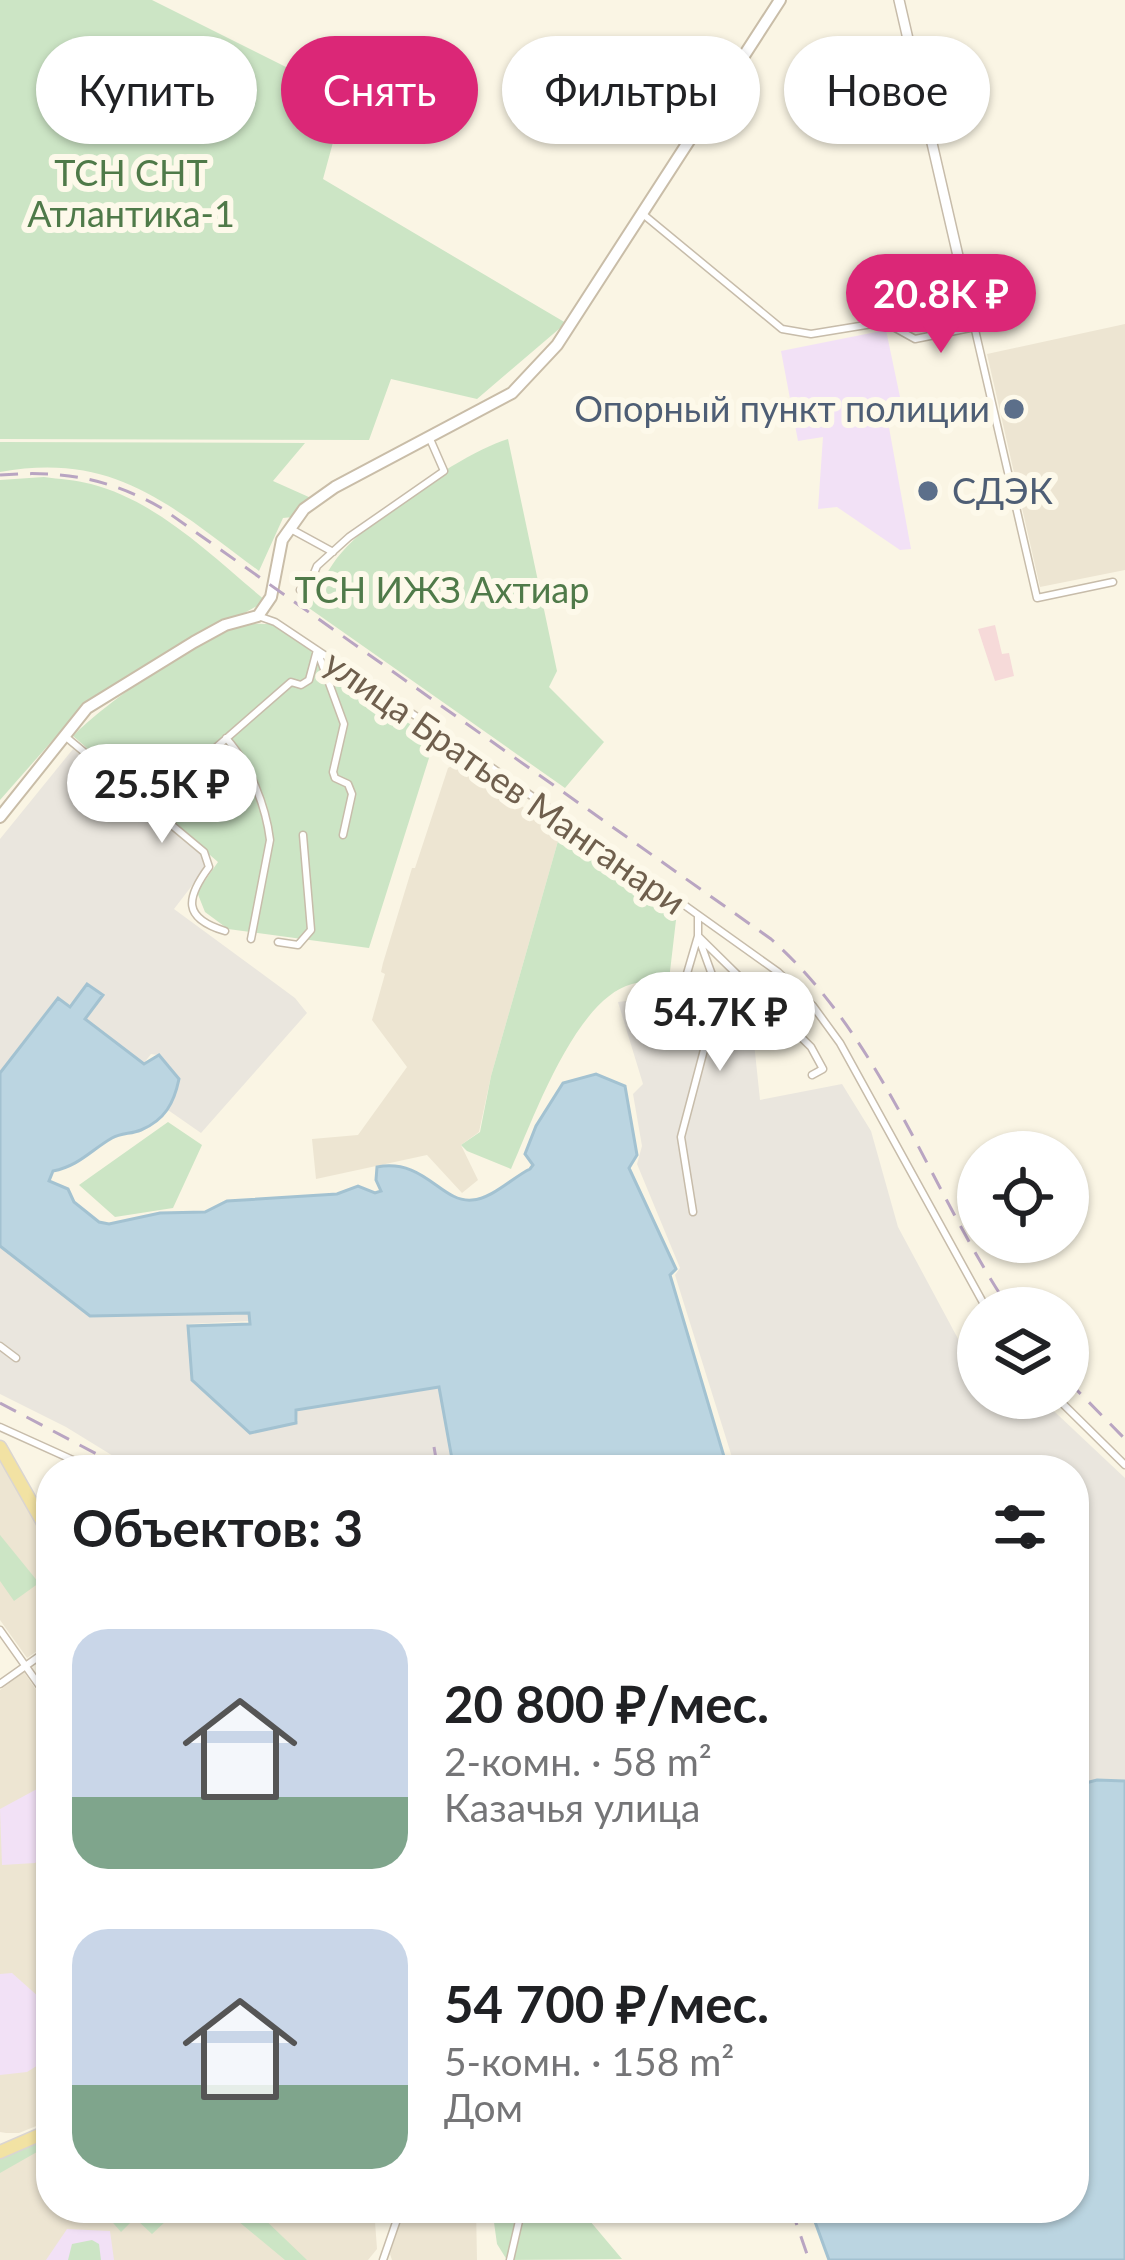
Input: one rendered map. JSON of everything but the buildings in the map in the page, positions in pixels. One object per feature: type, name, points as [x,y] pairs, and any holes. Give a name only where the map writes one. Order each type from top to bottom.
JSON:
[{"type":"main road","points":[[0,817],[87,708],[225,625],[258,616],[272,597],[278,555],[289,528],[320,497],[512,393],[530,376],[557,345],[780,0]]},
{"type":"main road","points":[[0,1447],[36,1511]]},
{"type":"main road","points":[[0,2137],[28,2140]]},
{"type":"main road","points":[[0,2152],[36,2137]]},
{"type":"street","points":[[899,0],[1037,598],[1113,582]]},
{"type":"street","points":[[641,213],[782,329],[812,334],[970,308]]},
{"type":"street","points":[[885,322],[906,338],[975,327]]},
{"type":"street","points":[[300,590],[333,552],[384,510],[444,471],[429,437]]},
{"type":"street","points":[[289,528],[333,552]]},
{"type":"street","name":"улица Братьев Манганари","points":[[258,616],[275,622],[477,758],[778,972],[814,1006],[840,1043],[974,1287]]},
{"type":"street","points":[[156,813],[226,738],[291,682],[301,685],[309,680],[317,650]]},
{"type":"street","points":[[317,650],[344,724],[333,772],[352,794],[344,835]]},
{"type":"street","points":[[63,735],[209,860],[190,902],[199,919],[225,931]]},
{"type":"street","points":[[226,738],[242,756],[270,840],[251,939]]},
{"type":"street","points":[[278,942],[298,945],[310,930],[303,835]]},
{"type":"street","points":[[683,987],[698,936],[698,916]]},
{"type":"street","points":[[698,936],[811,1047],[823,1070],[812,1075]]},
{"type":"street","points":[[693,1212],[681,1137],[715,1008],[715,983],[698,936]]},
{"type":"street","points":[[0,1346],[16,1358]]},
{"type":"street","points":[[1078,1419],[1125,1465]]},
{"type":"street","points":[[0,1427],[62,1455]]},
{"type":"street","points":[[0,1630],[36,1680]]},
{"type":"street","points":[[0,1684],[36,1659]]},
{"type":"street","points":[[383,2260],[396,2223]]},
{"type":"street","points":[[510,2260],[518,2223]]},
{"type":"shaded area","points":[[1125,324],[1125,570],[1040,587],[987,354]]},
{"type":"shaded area","points":[[886,330],[900,397],[888,422],[911,549],[900,550],[837,507],[818,509],[823,437],[798,441],[781,351]]},
{"type":"shaded area","points":[[995,625],[1014,676],[995,681],[978,629]]},
{"type":"shaded area","points":[[73,749],[207,857],[207,866],[174,909],[295,998],[307,1013],[201,1133],[168,1110],[178,1087],[170,1066],[151,1054],[144,1063],[86,1019],[104,995],[88,983],[69,1005],[57,997],[0,1071],[0,839]]},
{"type":"shaded area","points":[[465,765],[560,834],[479,1132],[461,1145],[478,1180],[462,1193],[427,1155],[316,1179],[312,1139],[358,1135],[407,1067],[372,1020],[385,974],[383,963],[412,868],[448,768]]},
{"type":"shaded area","points":[[680,994],[753,1033],[760,1100],[842,1084],[871,1131],[898,1227],[957,1337],[957,1419],[1062,1419],[1125,1478],[1125,1780],[1089,1782],[1089,1455],[731,1455],[675,1275],[680,1268],[637,1164],[642,1146],[633,1094],[643,1084],[618,1002]]},
{"type":"shaded area","points":[[0,1246],[119,1316],[249,1311],[249,1321],[188,1324],[191,1371],[251,1431],[298,1421],[297,1409],[441,1385],[452,1455],[112,1455],[0,1394]]},
{"type":"shaded area","points":[[0,1460],[36,1521],[36,1652],[27,1658],[0,1620]]},
{"type":"shaded area","points":[[24,1672],[36,1690],[36,2126],[19,2133],[0,2132],[0,1690]]},
{"type":"shaded area","points":[[36,1790],[35,1863],[2,1865],[0,1809]]},
{"type":"shaded area","points":[[12,1973],[36,1994],[36,2066],[27,2072],[0,2075],[0,1974]]},
{"type":"shaded area","points":[[36,2146],[36,2223],[375,2223],[377,2249],[368,2260],[0,2260],[0,2165]]},
{"type":"shaded area","points":[[399,2223],[476,2223],[477,2260],[392,2260]]},
{"type":"shaded area","points":[[67,2229],[110,2231],[114,2260],[46,2260]]},
{"type":"green space","name":"ТСН СНТ Атлантика-1","points":[[0,0],[152,0],[224,36],[36,36],[36,144],[257,144],[257,52],[281,64],[281,144],[333,144],[323,179],[566,323],[477,399],[391,379],[369,440],[0,439]]},
{"type":"green space","name":"ТСН ИЖЗ Ахтиар","points":[[508,439],[557,671],[549,687],[604,742],[565,788],[306,606],[337,558],[370,525],[441,473]]},
{"type":"green space","points":[[0,442],[305,443],[273,481],[311,498],[293,517],[283,518],[259,571],[169,506],[110,477],[41,468],[0,472]]},
{"type":"green space","points":[[44,477],[91,484],[139,503],[184,533],[266,601],[89,699],[0,800],[0,480]]},
{"type":"green space","points":[[272,624],[309,648],[325,673],[435,739],[369,948],[228,929],[205,912],[197,892],[218,862],[73,736],[129,690],[202,642],[242,625]]},
{"type":"green space","points":[[560,834],[676,920],[669,980],[632,984],[611,994],[592,1012],[558,1064],[511,1169],[461,1145],[480,1132],[491,1076]]},
{"type":"green space","points":[[168,1122],[202,1145],[173,1208],[115,1217],[79,1185]]},
{"type":"green space","points":[[0,1535],[36,1585],[14,1601],[0,1581]]},
{"type":"green space","points":[[36,2143],[36,2153],[0,2173],[0,2159]]},
{"type":"green space","points":[[140,2223],[164,2223],[152,2234]]},
{"type":"green space","points":[[240,2223],[268,2223],[307,2260],[285,2260]]},
{"type":"green space","points":[[494,2223],[592,2223],[622,2259],[507,2260],[497,2244]]},
{"type":"green space","points":[[92,2240],[99,2244],[101,2260],[68,2260],[72,2244]]},
{"type":"water","points":[[87,984],[103,995],[85,1019],[144,1064],[159,1055],[179,1079],[171,1103],[156,1121],[112,1138],[78,1162],[53,1171],[49,1181],[68,1189],[74,1202],[99,1222],[109,1224],[160,1213],[205,1212],[227,1201],[337,1194],[358,1186],[375,1193],[381,1191],[377,1167],[408,1169],[451,1195],[480,1199],[533,1165],[525,1154],[563,1083],[596,1074],[625,1086],[637,1155],[629,1168],[676,1269],[670,1275],[724,1455],[451,1455],[439,1387],[296,1410],[296,1423],[250,1433],[192,1380],[188,1326],[250,1324],[249,1313],[90,1316],[0,1246],[0,1073],[58,998],[70,1007]]},
{"type":"water","points":[[1125,1781],[1125,2260],[829,2260],[815,2223],[1089,2223],[1089,1782]]},
{"type":"railway","points":[[0,475],[84,479],[124,490],[163,509],[771,939],[810,979],[874,1068],[996,1287]]},
{"type":"railway","points":[[1089,1402],[1125,1439]]},
{"type":"railway","points":[[0,1403],[99,1455]]},
{"type":"railway","points":[[434,1447],[435,1455]]},
{"type":"railway","points":[[796,2223],[809,2260]]},
{"type":"place","name":"Опорный пункт полиции","points":[[1014,409]]},
{"type":"place","name":"СДЭК","points":[[928,491]]}]
